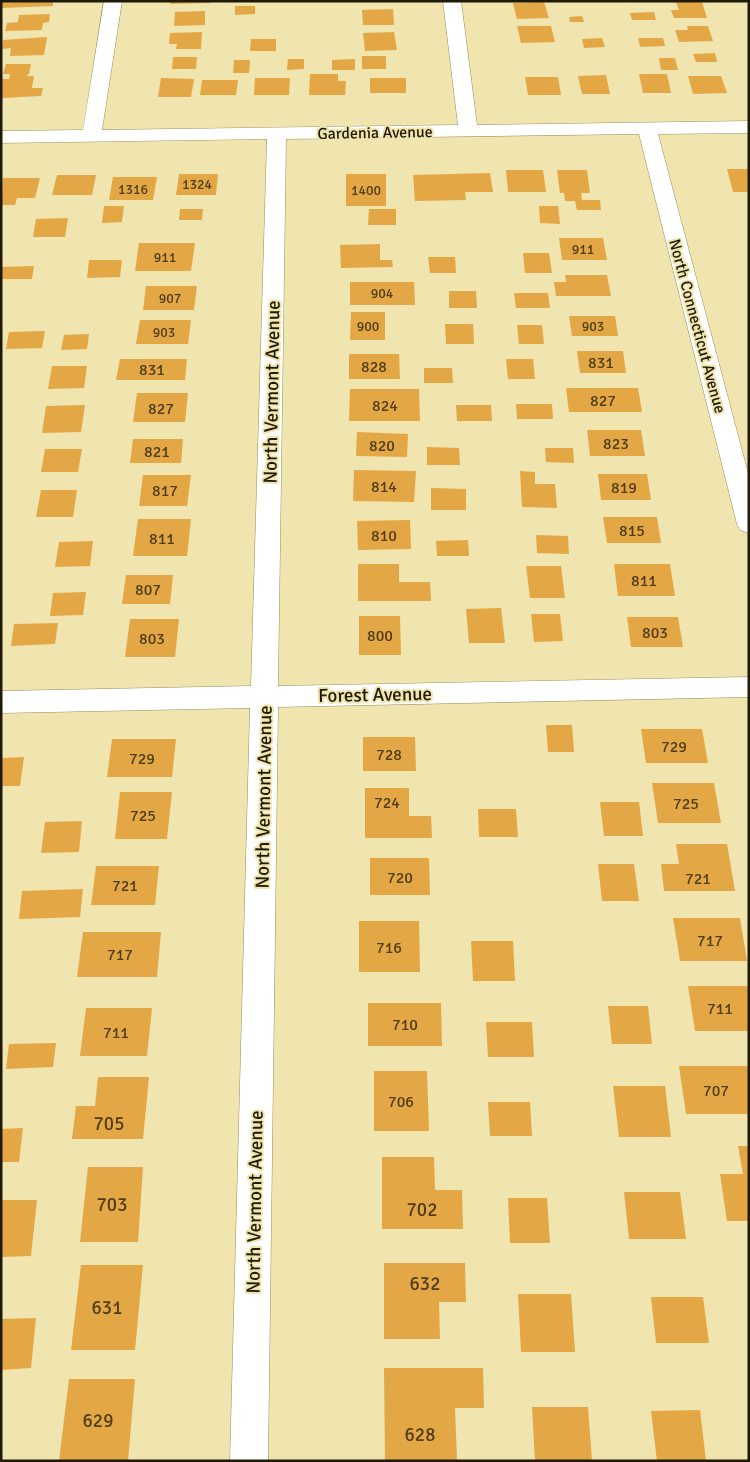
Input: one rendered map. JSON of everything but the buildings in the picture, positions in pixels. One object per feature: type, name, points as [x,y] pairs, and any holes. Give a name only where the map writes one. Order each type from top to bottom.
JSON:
[{"type":"street","points":[[92,135],[113,1]]},
{"type":"street","points":[[452,1],[468,130]]},
{"type":"street","name":"Gardenia Avenue","points":[[1,137],[749,127]]},
{"type":"street","name":"North Connecticut Avenue","points":[[647,128],[749,524]]},
{"type":"street","name":"North Vermont Avenue","points":[[249,1461],[274,168],[277,133]]},
{"type":"street","name":"Forest Avenue","points":[[1,702],[749,687]]}]
